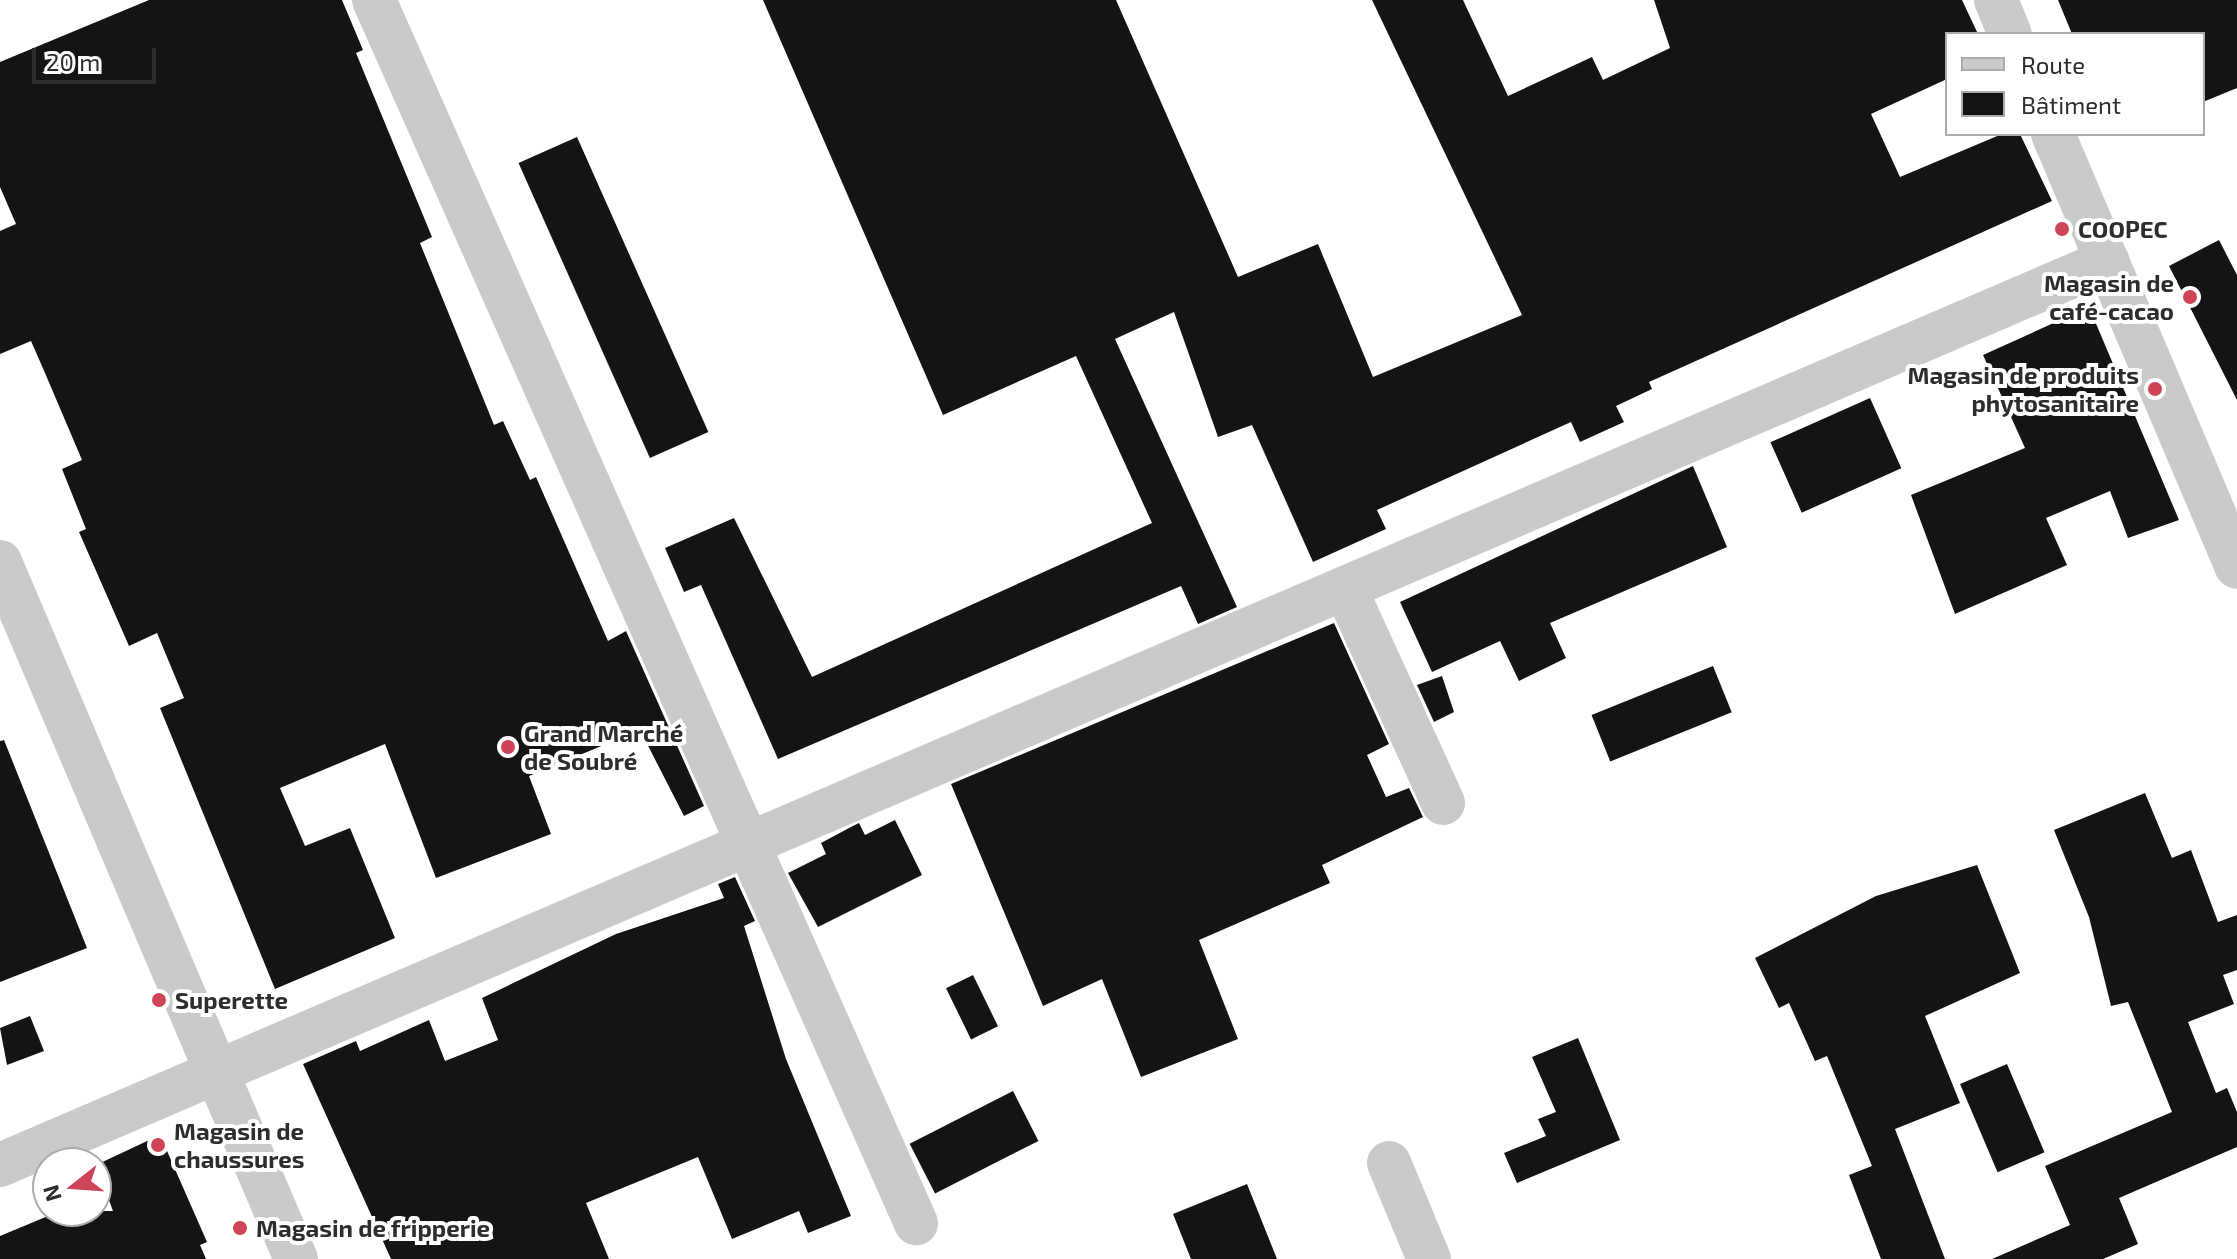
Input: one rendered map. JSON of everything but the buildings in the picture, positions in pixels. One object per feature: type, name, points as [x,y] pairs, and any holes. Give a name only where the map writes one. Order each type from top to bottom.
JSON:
[{"type":"street","points":[[374,0],[916,1223]]},
{"type":"street","points":[[1996,0],[2009,32]]},
{"type":"street","points":[[2054,136],[2237,567]]},
{"type":"street","points":[[0,1165],[2107,261]]},
{"type":"street","points":[[0,562],[219,1071],[296,1259]]},
{"type":"street","points":[[1346,590],[1443,803]]},
{"type":"street","points":[[1389,1163],[1429,1259]]},
{"type":"place","name":"COOPEC","points":[[2062,229]]},
{"type":"place","name":"Magasin de café-cacao","points":[[2190,297]]},
{"type":"place","name":"Magasin de produits phytosanitaire","points":[[2155,389]]},
{"type":"place","name":"Grand Marché de Soubré","points":[[508,747]]},
{"type":"place","name":"Superette","points":[[159,1000]]},
{"type":"place","name":"Magasin de chaussures","points":[[158,1145]]},
{"type":"place","name":"Magasin de fripperie","points":[[240,1228]]}]
